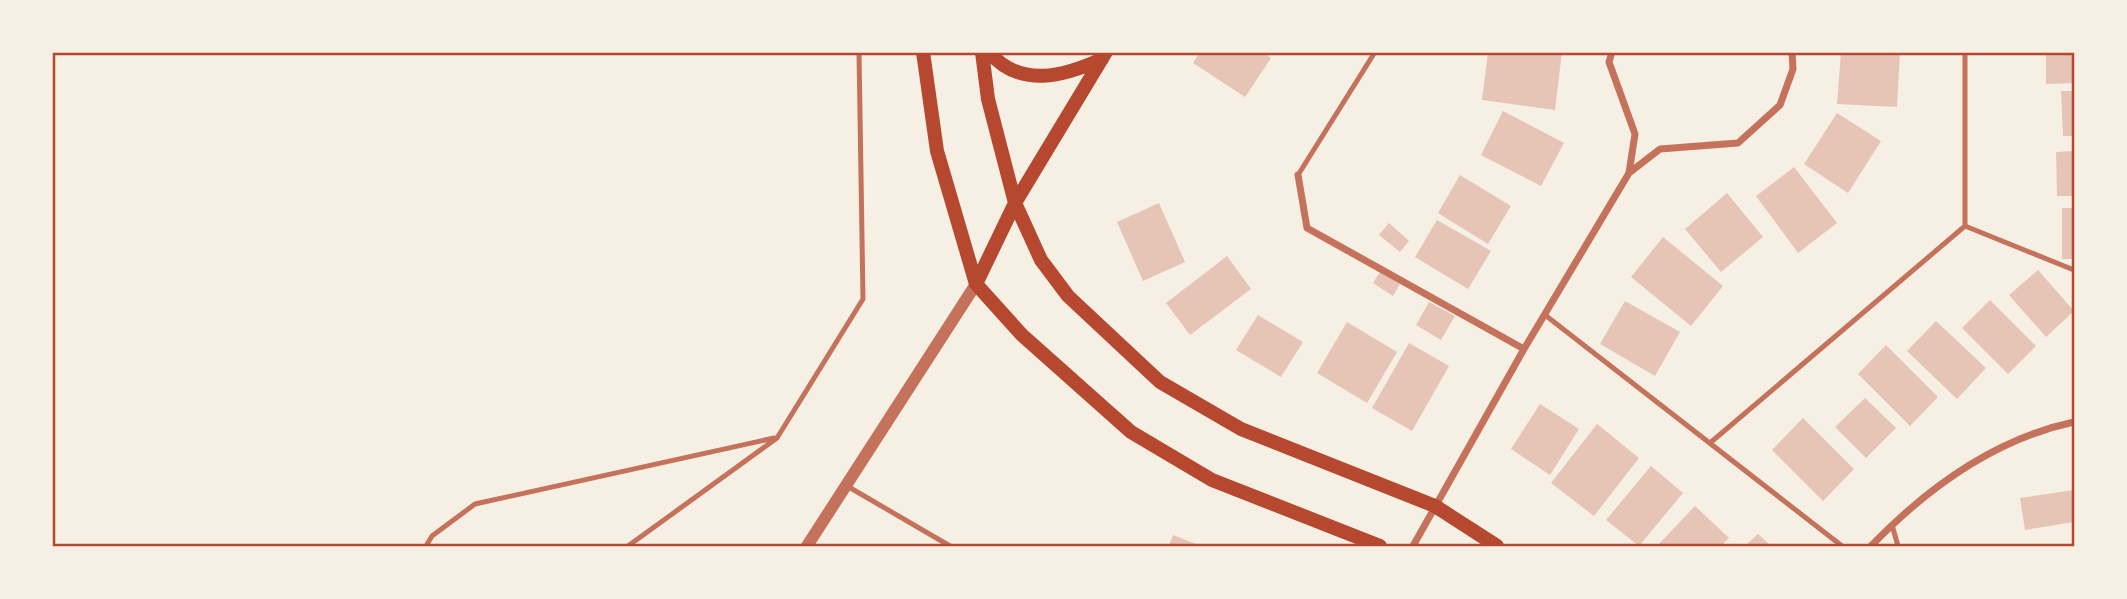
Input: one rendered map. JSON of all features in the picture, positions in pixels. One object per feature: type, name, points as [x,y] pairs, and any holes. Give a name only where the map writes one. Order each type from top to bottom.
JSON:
[{"type":"main road","points":[[923,52],[937,151],[976,284],[1022,335],[1131,432],[1212,480],[1380,547]]},
{"type":"main road","points":[[982,52],[988,99],[1016,203],[1041,260],[1068,296],[1160,382],[1241,429],[1434,506],[1497,547]]},
{"type":"main road","points":[[989,52],[1000,66],[1018,74],[1039,76],[1071,73],[1105,56]]},
{"type":"main road","points":[[976,284],[1016,203],[1105,56]]},
{"type":"street","points":[[1612,52],[1609,62],[1635,134],[1629,173]]},
{"type":"street","points":[[1413,547],[1524,349],[1629,173],[1660,149],[1738,143],[1780,105],[1793,69],[1792,52]]},
{"type":"street","points":[[1298,176],[1307,228],[1524,349]]},
{"type":"street","points":[[807,547],[976,284]]},
{"type":"street","points":[[1871,547],[1937,485],[2016,439],[2074,422]]},
{"type":"lane","points":[[628,547],[778,438],[863,299],[859,52]]},
{"type":"lane","points":[[1298,176],[1375,52]]},
{"type":"lane","points":[[1710,443],[1965,226],[1965,52]]},
{"type":"lane","points":[[1965,226],[2074,270]]},
{"type":"lane","points":[[1545,315],[1842,547]]},
{"type":"lane","points":[[426,547],[432,536],[475,504],[778,438]]},
{"type":"lane","points":[[845,485],[950,547]]},
{"type":"lane","points":[[1892,525],[1898,547]]},
{"type":"building","points":[[1200,52],[1263,52],[1271,58],[1245,97],[1193,63]]},
{"type":"building","points":[[1488,52],[1562,52],[1555,110],[1482,100]]},
{"type":"building","points":[[1841,52],[1900,52],[1897,107],[1837,104]]},
{"type":"building","points":[[2046,52],[2074,52],[2074,83],[2046,84]]},
{"type":"building","points":[[2061,91],[2074,91],[2074,136],[2063,136]]},
{"type":"building","points":[[1503,111],[1564,143],[1541,186],[1481,155]]},
{"type":"building","points":[[1837,113],[1881,141],[1848,193],[1804,164]]},
{"type":"building","points":[[2074,151],[2074,196],[2057,196],[2056,152]]},
{"type":"building","points":[[1794,167],[1837,223],[1798,253],[1756,196]]},
{"type":"building","points":[[1460,175],[1511,206],[1488,244],[1438,213]]},
{"type":"building","points":[[1727,193],[1763,237],[1721,272],[1685,229]]},
{"type":"building","points":[[1159,203],[1185,262],[1143,281],[1117,222]]},
{"type":"building","points":[[2062,208],[2074,208],[2074,259],[2062,259]]},
{"type":"building","points":[[1437,220],[1491,251],[1468,289],[1415,257]]},
{"type":"building","points":[[1389,223],[1409,241],[1400,252],[1379,235]]},
{"type":"building","points":[[1663,237],[1723,286],[1691,326],[1631,277]]},
{"type":"building","points":[[1227,256],[1251,289],[1190,335],[1166,303]]},
{"type":"building","points":[[2038,270],[2074,311],[2046,337],[2009,295]]},
{"type":"building","points":[[1380,272],[1400,284],[1393,296],[1373,283]]},
{"type":"building","points":[[1990,300],[2036,346],[2008,374],[1962,328]]},
{"type":"building","points":[[1625,301],[1680,332],[1655,376],[1600,344]]},
{"type":"building","points":[[1429,302],[1455,316],[1441,340],[1416,325]]},
{"type":"building","points":[[1258,315],[1303,342],[1281,377],[1236,350]]},
{"type":"building","points":[[1936,321],[1986,368],[1957,399],[1907,351]]},
{"type":"building","points":[[1347,322],[1397,352],[1367,403],[1317,373]]},
{"type":"building","points":[[1409,343],[1449,366],[1412,431],[1372,408]]},
{"type":"building","points":[[1886,345],[1938,397],[1910,426],[1858,374]]},
{"type":"building","points":[[1865,398],[1896,428],[1866,458],[1835,427]]},
{"type":"building","points":[[1540,404],[1579,429],[1550,475],[1511,449]]},
{"type":"building","points":[[1803,418],[1854,469],[1823,501],[1772,450]]},
{"type":"building","points":[[1597,424],[1639,458],[1594,516],[1551,483]]},
{"type":"building","points":[[1651,466],[1683,493],[1639,546],[1606,520]]},
{"type":"building","points":[[2074,490],[2074,522],[2025,530],[2020,498]]},
{"type":"building","points":[[1695,506],[1729,538],[1721,546],[1657,546]]},
{"type":"building","points":[[1758,534],[1771,546],[1745,546]]},
{"type":"building","points":[[1173,535],[1201,546],[1169,546]]}]
